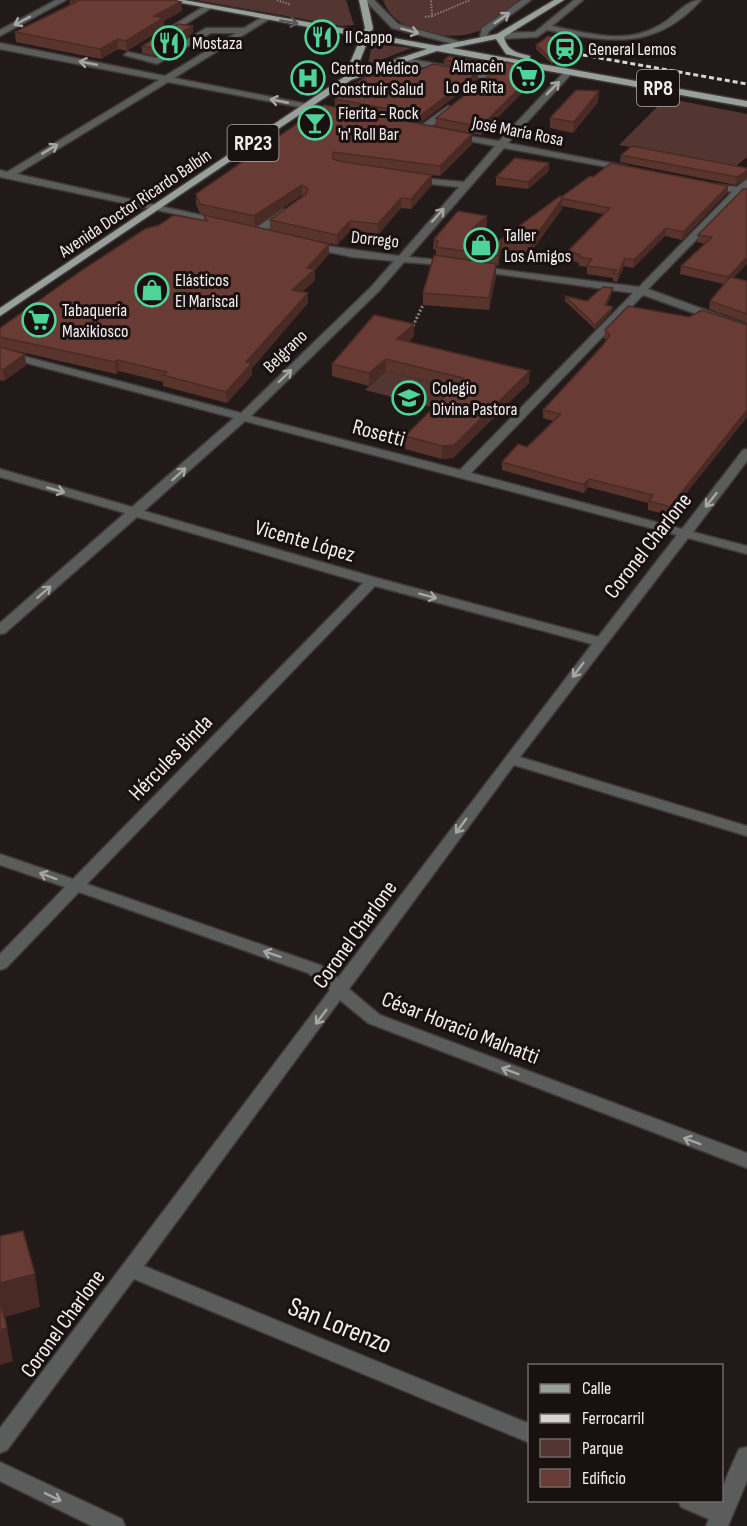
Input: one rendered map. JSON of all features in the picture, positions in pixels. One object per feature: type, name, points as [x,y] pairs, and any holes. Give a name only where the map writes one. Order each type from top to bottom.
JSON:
[{"type":"main road","name":"RP8","points":[[170,0],[747,104]]},
{"type":"main road","points":[[348,78],[369,23],[363,0]]},
{"type":"main road","points":[[500,36],[550,3],[560,0]]},
{"type":"main road","name":"RP8","points":[[500,36],[501,45],[517,57],[747,98]]},
{"type":"main road","name":"RP23","points":[[435,49],[500,36]]},
{"type":"main road","name":"Avenida Doctor Ricardo Balbín","points":[[0,313],[159,208],[348,78],[435,49]]},
{"type":"street","points":[[0,33],[62,0]]},
{"type":"street","points":[[369,0],[395,26],[461,43]]},
{"type":"street","points":[[482,39],[485,30],[527,0]]},
{"type":"street","points":[[500,36],[537,34],[579,0]]},
{"type":"street","points":[[546,27],[610,39],[645,37],[661,31],[697,0]]},
{"type":"street","points":[[158,37],[209,7]]},
{"type":"street","points":[[3,176],[267,18]]},
{"type":"street","points":[[138,49],[128,55],[157,61],[209,30],[245,31]]},
{"type":"street","points":[[0,46],[349,115]]},
{"type":"street","points":[[400,60],[487,81],[506,62]]},
{"type":"street","name":"Belgrano","points":[[0,630],[243,417],[375,289],[465,185],[569,72]]},
{"type":"street","name":"José María Rosa","points":[[458,102],[417,128],[637,171]]},
{"type":"street","points":[[3,176],[159,208],[252,231],[293,206]]},
{"type":"street","points":[[396,176],[465,185]]},
{"type":"street","points":[[693,182],[742,191]]},
{"type":"street","points":[[461,476],[742,191],[747,182]]},
{"type":"street","name":"Dorrego","points":[[300,242],[352,254],[642,291],[668,298],[747,329]]},
{"type":"street","name":"Rosetti","points":[[0,353],[747,550]]},
{"type":"street","name":"Coronel Charlone","points":[[0,1444],[129,1269],[341,991],[599,642],[747,453]]},
{"type":"street","name":"Vicente López","points":[[0,473],[372,581],[599,642]]},
{"type":"street","name":"Hércules Binda","points":[[0,964],[372,581]]},
{"type":"street","points":[[511,759],[747,831]]},
{"type":"street","name":"César Horacio Malnatti","points":[[0,859],[314,969],[341,991],[354,1007],[374,1019],[747,1161]]},
{"type":"street","name":"San Lorenzo","points":[[129,1269],[528,1433]]},
{"type":"street","points":[[692,1502],[720,1520],[747,1456]]},
{"type":"street","points":[[0,1472],[114,1526]]},
{"type":"path","points":[[432,16],[470,0]]},
{"type":"path","points":[[409,335],[423,305]]},
{"type":"green space","points":[[196,0],[346,0],[354,25],[342,26]]},
{"type":"green space","points":[[383,0],[521,0],[482,30],[450,36],[422,32],[409,27],[389,11]]},
{"type":"green space","points":[[377,44],[411,48],[368,65],[371,49]]},
{"type":"green space","points":[[666,98],[747,114],[747,157],[735,167],[619,145]]},
{"type":"green space","points":[[386,371],[463,391],[443,410],[365,390]]},
{"type":"building","points":[[71,0],[173,0],[181,2],[154,16],[163,18],[126,41],[118,39],[100,49],[15,32],[76,2]]},
{"type":"building","points":[[178,24],[193,26],[155,48],[142,46]]},
{"type":"building","points":[[548,36],[572,41],[552,60],[536,45]]},
{"type":"building","points":[[449,56],[493,64],[488,68],[444,60]]},
{"type":"building","points":[[506,62],[540,69],[481,127],[436,118]]},
{"type":"building","points":[[401,63],[420,70],[433,64],[478,72],[421,115],[335,99],[365,77]]},
{"type":"building","points":[[576,90],[599,91],[574,122],[550,118]]},
{"type":"building","points":[[324,105],[472,134],[440,166],[333,152],[333,159],[338,161],[432,175],[411,199],[401,198],[378,224],[350,221],[337,235],[270,220],[306,194],[308,189],[302,185],[254,216],[200,204],[196,194]]},
{"type":"building","points":[[632,146],[747,168],[747,171],[737,177],[621,155]]},
{"type":"building","points":[[515,158],[549,163],[528,182],[496,177]]},
{"type":"building","points":[[611,163],[728,186],[683,232],[666,228],[634,260],[625,258],[618,274],[613,273],[617,270],[587,266],[592,259],[579,257],[580,255],[568,251],[610,208],[560,198]]},
{"type":"building","points":[[743,189],[747,189],[747,257],[728,277],[681,266],[712,237],[698,235]]},
{"type":"building","points":[[560,196],[562,199],[531,243],[502,239],[498,256],[436,247],[438,241],[434,239],[458,211],[487,216],[472,229],[488,249]]},
{"type":"building","points":[[174,215],[207,221],[204,215],[329,244],[307,268],[315,269],[292,290],[308,293],[246,362],[252,363],[226,392],[163,375],[167,372],[118,360],[115,362],[0,337],[0,328],[82,270],[145,229],[159,225]]},
{"type":"building","points":[[434,255],[496,264],[489,298],[423,293]]},
{"type":"building","points":[[730,277],[747,281],[747,314],[710,301]]},
{"type":"building","points":[[603,287],[613,288],[605,305],[613,307],[595,325],[565,296],[587,301]]},
{"type":"building","points":[[628,306],[689,317],[702,310],[747,325],[747,410],[670,507],[649,501],[653,495],[589,479],[584,484],[578,483],[502,462],[518,444],[527,447],[561,414],[543,410],[603,345],[610,335],[605,330]]},
{"type":"building","points":[[374,315],[414,324],[397,339],[530,371],[454,445],[442,446],[405,436],[463,378],[386,359],[369,373],[332,364]]},
{"type":"building","points":[[0,347],[25,354],[3,370],[0,369]]},
{"type":"building","points":[[23,1231],[35,1274],[0,1283],[0,1236]]},
{"type":"building","points":[[0,1299],[7,1328],[0,1330]]},
{"type":"railway","points":[[583,55],[747,84]]},
{"type":"place","name":"Il Cappo","points":[[322,37]]},
{"type":"place","name":"Mostaza","points":[[169,43]]},
{"type":"place","name":"General Lemos","points":[[565,49]]},
{"type":"place","name":"Almacén Lo de Rita","points":[[527,76]]},
{"type":"place","name":"Centro Médico Construir Salud","points":[[308,78]]},
{"type":"place","name":"Fierita - Rock 'n' Roll Bar","points":[[315,123]]},
{"type":"place","name":"Taller Los Amigos","points":[[481,245]]},
{"type":"place","name":"Elásticos El Mariscal","points":[[152,290]]},
{"type":"place","name":"Tabaquería Maxikiosco","points":[[39,320]]},
{"type":"place","name":"Colegio Divina Pastora","points":[[409,398]]}]
